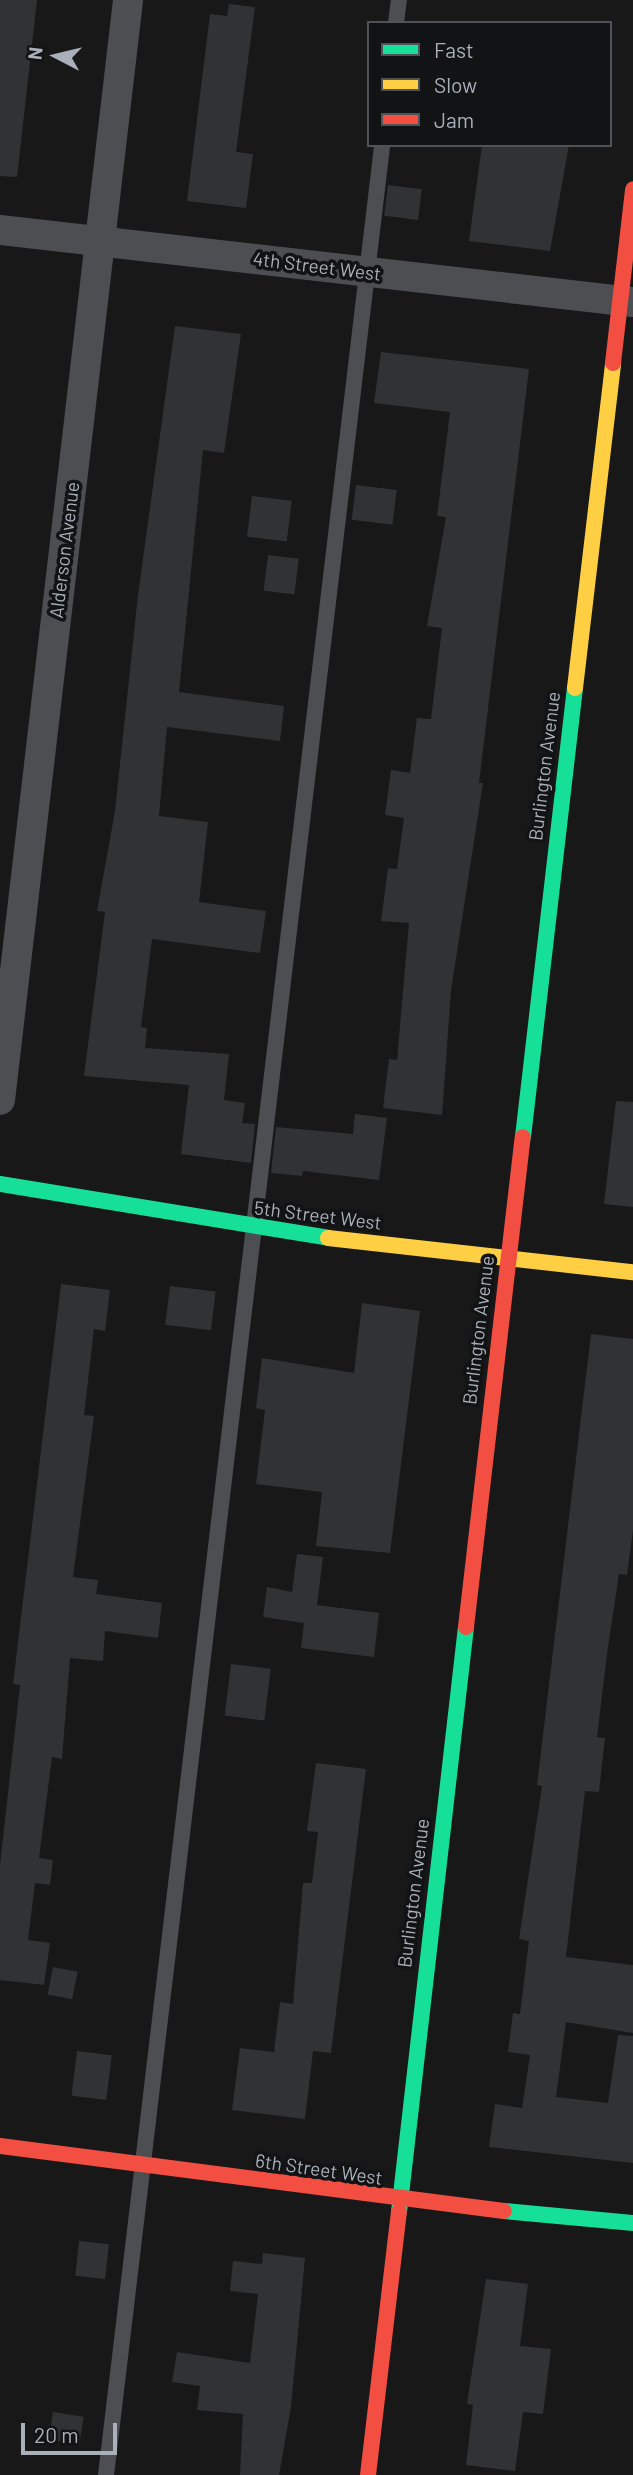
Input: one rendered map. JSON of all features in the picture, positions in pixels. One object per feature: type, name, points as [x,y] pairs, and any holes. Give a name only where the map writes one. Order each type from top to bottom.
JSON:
[{"type":"street","name":"Alderson Avenue","points":[[0,1100],[128,0]]},
{"type":"street","name":"Burlington Avenue","points":[[368,2475],[507,1258],[627,302],[633,189]]},
{"type":"street","name":"4th Street West","points":[[0,230],[627,302]]},
{"type":"street","name":"5th Street West","points":[[0,1184],[250,1229],[633,1272]]},
{"type":"street","name":"6th Street West","points":[[0,2146],[399,2201],[633,2223]]},
{"type":"lane","points":[[396,21],[399,0]]},
{"type":"lane","points":[[106,2475],[250,1229],[382,147]]},
{"type":"building","points":[[0,0],[37,0],[17,177],[0,176]]},
{"type":"building","points":[[229,4],[255,7],[236,152],[253,154],[246,208],[187,201],[210,14],[227,16]]},
{"type":"building","points":[[482,147],[569,147],[550,251],[469,241]]},
{"type":"building","points":[[388,185],[422,189],[418,220],[384,216]]},
{"type":"building","points":[[175,326],[241,334],[224,453],[203,450],[179,692],[284,706],[280,741],[167,727],[159,816],[208,822],[199,902],[266,911],[260,953],[152,939],[141,1027],[147,1028],[145,1048],[229,1054],[224,1100],[245,1103],[242,1123],[255,1124],[251,1163],[181,1154],[189,1085],[84,1076],[105,912],[97,911],[115,811],[138,595]]},
{"type":"building","points":[[381,352],[529,369],[479,783],[483,783],[451,991],[442,1115],[383,1108],[389,1059],[397,1060],[409,923],[381,921],[388,868],[397,869],[404,818],[385,815],[391,770],[410,773],[417,718],[431,719],[442,628],[427,626],[446,517],[437,516],[450,412],[374,403]]},
{"type":"building","points":[[356,485],[397,490],[392,525],[352,520]]},
{"type":"building","points":[[252,496],[292,501],[287,542],[247,537]]},
{"type":"building","points":[[268,555],[299,559],[294,595],[264,591]]},
{"type":"building","points":[[616,1101],[633,1102],[633,1207],[604,1204]]},
{"type":"building","points":[[355,1114],[387,1118],[379,1180],[303,1171],[302,1176],[271,1173],[276,1127],[353,1134]]},
{"type":"building","points":[[61,1284],[110,1290],[105,1331],[94,1329],[84,1415],[94,1416],[73,1577],[98,1580],[96,1594],[162,1603],[158,1638],[105,1631],[103,1661],[70,1658],[62,1759],[52,1757],[39,1858],[53,1860],[50,1885],[35,1883],[28,1940],[50,1943],[44,1985],[0,1980],[0,1865],[20,1685],[13,1684]]},
{"type":"building","points":[[170,1286],[216,1292],[211,1330],[165,1325]]},
{"type":"building","points":[[362,1303],[420,1311],[390,1553],[316,1546],[322,1492],[256,1484],[265,1410],[256,1408],[262,1358],[354,1373]]},
{"type":"building","points":[[591,1334],[633,1339],[633,1530],[627,1575],[619,1574],[607,1654],[597,1737],[605,1738],[599,1792],[585,1791],[566,1957],[633,1965],[633,2033],[566,2022],[556,2097],[608,2103],[618,2035],[633,2036],[633,2163],[489,2147],[495,2104],[522,2108],[530,2055],[508,2052],[513,2013],[520,2014],[529,1941],[519,1939],[542,1786],[537,1785]]},
{"type":"building","points":[[297,1554],[323,1557],[317,1605],[379,1613],[374,1657],[301,1648],[304,1623],[263,1617],[267,1587],[292,1592]]},
{"type":"building","points":[[231,1664],[271,1669],[264,1720],[225,1716]]},
{"type":"building","points":[[316,1763],[366,1769],[331,2053],[313,2051],[305,2119],[232,2110],[240,2048],[274,2052],[280,2002],[293,2004],[303,1883],[312,1883],[318,1832],[307,1831]]},
{"type":"building","points":[[53,1967],[78,1972],[72,1999],[48,1994]]},
{"type":"building","points":[[77,2051],[112,2055],[106,2100],[72,2096]]},
{"type":"building","points":[[79,2241],[109,2244],[105,2279],[75,2276]]},
{"type":"building","points":[[263,2253],[305,2258],[291,2407],[279,2475],[240,2475],[243,2414],[197,2410],[200,2386],[172,2382],[177,2352],[250,2363],[258,2294],[230,2291],[233,2261],[262,2264]]},
{"type":"building","points":[[486,2279],[528,2284],[520,2346],[551,2349],[543,2414],[523,2412],[515,2471],[466,2465],[473,2405],[467,2404]]},
{"type":"building","points":[[53,2412],[84,2417],[79,2445],[49,2440]]},
{"type":"traffic: fast","points":[[523,1137],[575,688]]},
{"type":"traffic: fast","points":[[0,1184],[328,1238]]},
{"type":"traffic: fast","points":[[399,2212],[466,1627]]},
{"type":"traffic: fast","points":[[504,2211],[633,2223]]},
{"type":"traffic: slow","points":[[575,688],[613,363]]},
{"type":"traffic: slow","points":[[328,1238],[633,1272]]},
{"type":"traffic: jam","points":[[613,363],[633,189]]},
{"type":"traffic: jam","points":[[466,1627],[523,1137]]},
{"type":"traffic: jam","points":[[0,2146],[504,2211]]},
{"type":"traffic: jam","points":[[368,2475],[399,2212]]}]
